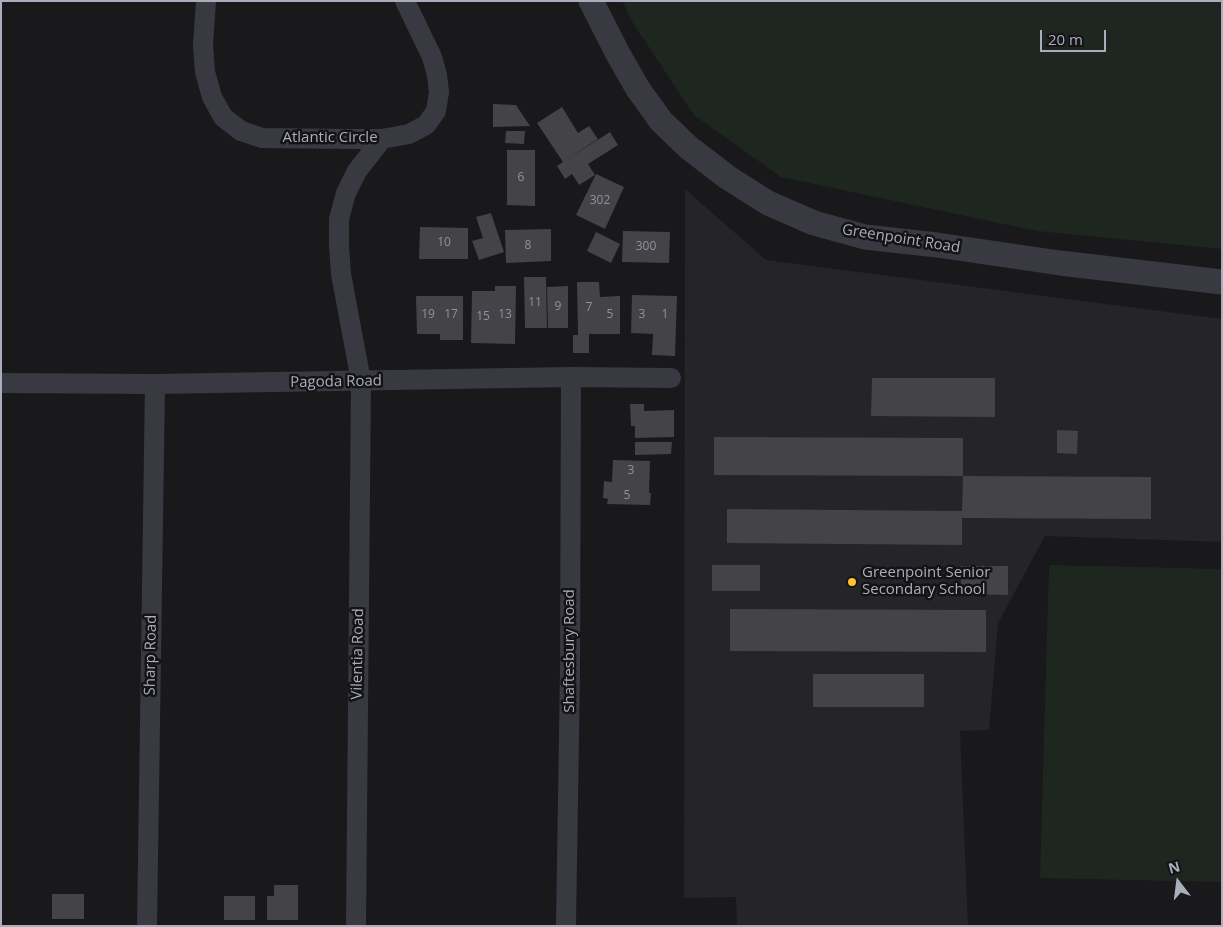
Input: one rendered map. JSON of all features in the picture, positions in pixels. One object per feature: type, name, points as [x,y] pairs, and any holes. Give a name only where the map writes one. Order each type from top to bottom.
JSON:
[{"type":"street","name":"Atlantic Circle","points":[[206,1],[203,45],[205,72],[212,97],[223,117],[241,131],[262,138],[351,139],[382,139],[409,134],[426,125],[436,110],[439,92],[437,75],[432,58],[405,1]]},
{"type":"street","name":"Greenpoint Road","points":[[592,1],[618,54],[638,89],[661,121],[688,147],[727,177],[768,203],[814,223],[865,237],[1222,282]]},
{"type":"street","name":"Vilentia Road","points":[[356,926],[362,381],[341,274],[339,219],[346,193],[357,171],[382,139]]},
{"type":"street","name":"Pagoda Road","points":[[1,383],[155,384],[571,377],[671,378]]},
{"type":"street","name":"Shaftesbury Road","points":[[566,926],[570,662],[571,377]]},
{"type":"street","name":"Sharp Road","points":[[147,926],[155,384]]},
{"type":"shaded area","points":[[622,1],[1222,1],[1222,249],[1037,231],[781,177],[694,115],[633,23]]},
{"type":"shaded area","name":"Greenpoint Senior Secondary School","points":[[685,189],[766,260],[1222,319],[1222,542],[1045,536],[998,623],[989,730],[960,731],[968,926],[737,926],[736,897],[684,898]]},
{"type":"shaded area","points":[[1049,565],[1222,569],[1222,882],[1040,878]]},
{"type":"building","points":[[493,104],[516,105],[530,126],[493,127]]},
{"type":"building","points":[[562,107],[578,133],[589,126],[598,139],[566,160],[610,132],[618,145],[588,164],[595,175],[579,185],[572,174],[565,179],[557,166],[563,162],[537,123]]},
{"type":"building","points":[[506,131],[525,131],[524,144],[505,143]]},
{"type":"building","points":[[507,150],[535,150],[535,206],[507,205]]},
{"type":"building","points":[[596,174],[624,187],[605,229],[576,215]]},
{"type":"building","points":[[491,213],[504,252],[479,260],[472,241],[483,238],[476,217]]},
{"type":"building","points":[[420,227],[468,228],[468,259],[419,259]]},
{"type":"building","points":[[551,229],[551,261],[506,263],[505,230]]},
{"type":"building","points":[[623,231],[670,232],[669,263],[622,262]]},
{"type":"building","points":[[596,232],[620,244],[611,263],[587,251]]},
{"type":"building","points":[[524,277],[546,277],[547,328],[525,328]]},
{"type":"building","points":[[577,282],[599,282],[600,297],[620,296],[620,334],[589,334],[589,353],[573,353],[573,335],[578,335]]},
{"type":"building","points":[[495,286],[516,286],[515,344],[471,343],[472,291],[495,291]]},
{"type":"building","points":[[568,286],[568,328],[548,328],[547,287]]},
{"type":"building","points":[[632,295],[677,296],[675,356],[652,355],[653,334],[631,333]]},
{"type":"building","points":[[416,296],[463,296],[463,340],[440,340],[440,334],[417,334]]},
{"type":"building","points":[[872,378],[995,378],[995,417],[871,416]]},
{"type":"building","points":[[630,404],[644,404],[644,411],[674,410],[674,437],[635,438],[635,426],[631,426]]},
{"type":"building","points":[[1057,430],[1078,431],[1077,454],[1057,453]]},
{"type":"building","points":[[714,437],[963,438],[963,476],[714,475]]},
{"type":"building","points":[[635,442],[672,442],[671,454],[635,455]]},
{"type":"building","points":[[613,460],[650,461],[650,505],[607,504],[608,499],[603,498],[604,481],[612,482]]},
{"type":"building","points":[[963,476],[1151,477],[1151,519],[962,518],[962,545],[727,543],[727,509],[962,511]]},
{"type":"building","points":[[712,565],[760,565],[760,591],[712,591]]},
{"type":"building","points":[[961,566],[1008,566],[1008,595],[961,594]]},
{"type":"building","points":[[730,609],[986,610],[986,652],[730,651]]},
{"type":"building","points":[[813,674],[924,674],[924,707],[813,707]]},
{"type":"building","points":[[274,885],[298,885],[298,920],[267,920],[267,896],[274,896]]},
{"type":"building","points":[[52,894],[84,894],[84,919],[52,919]]},
{"type":"building","points":[[224,896],[255,896],[255,920],[224,920]]},
{"type":"place","name":"Greenpoint Senior Secondary School","points":[[852,582]]}]
